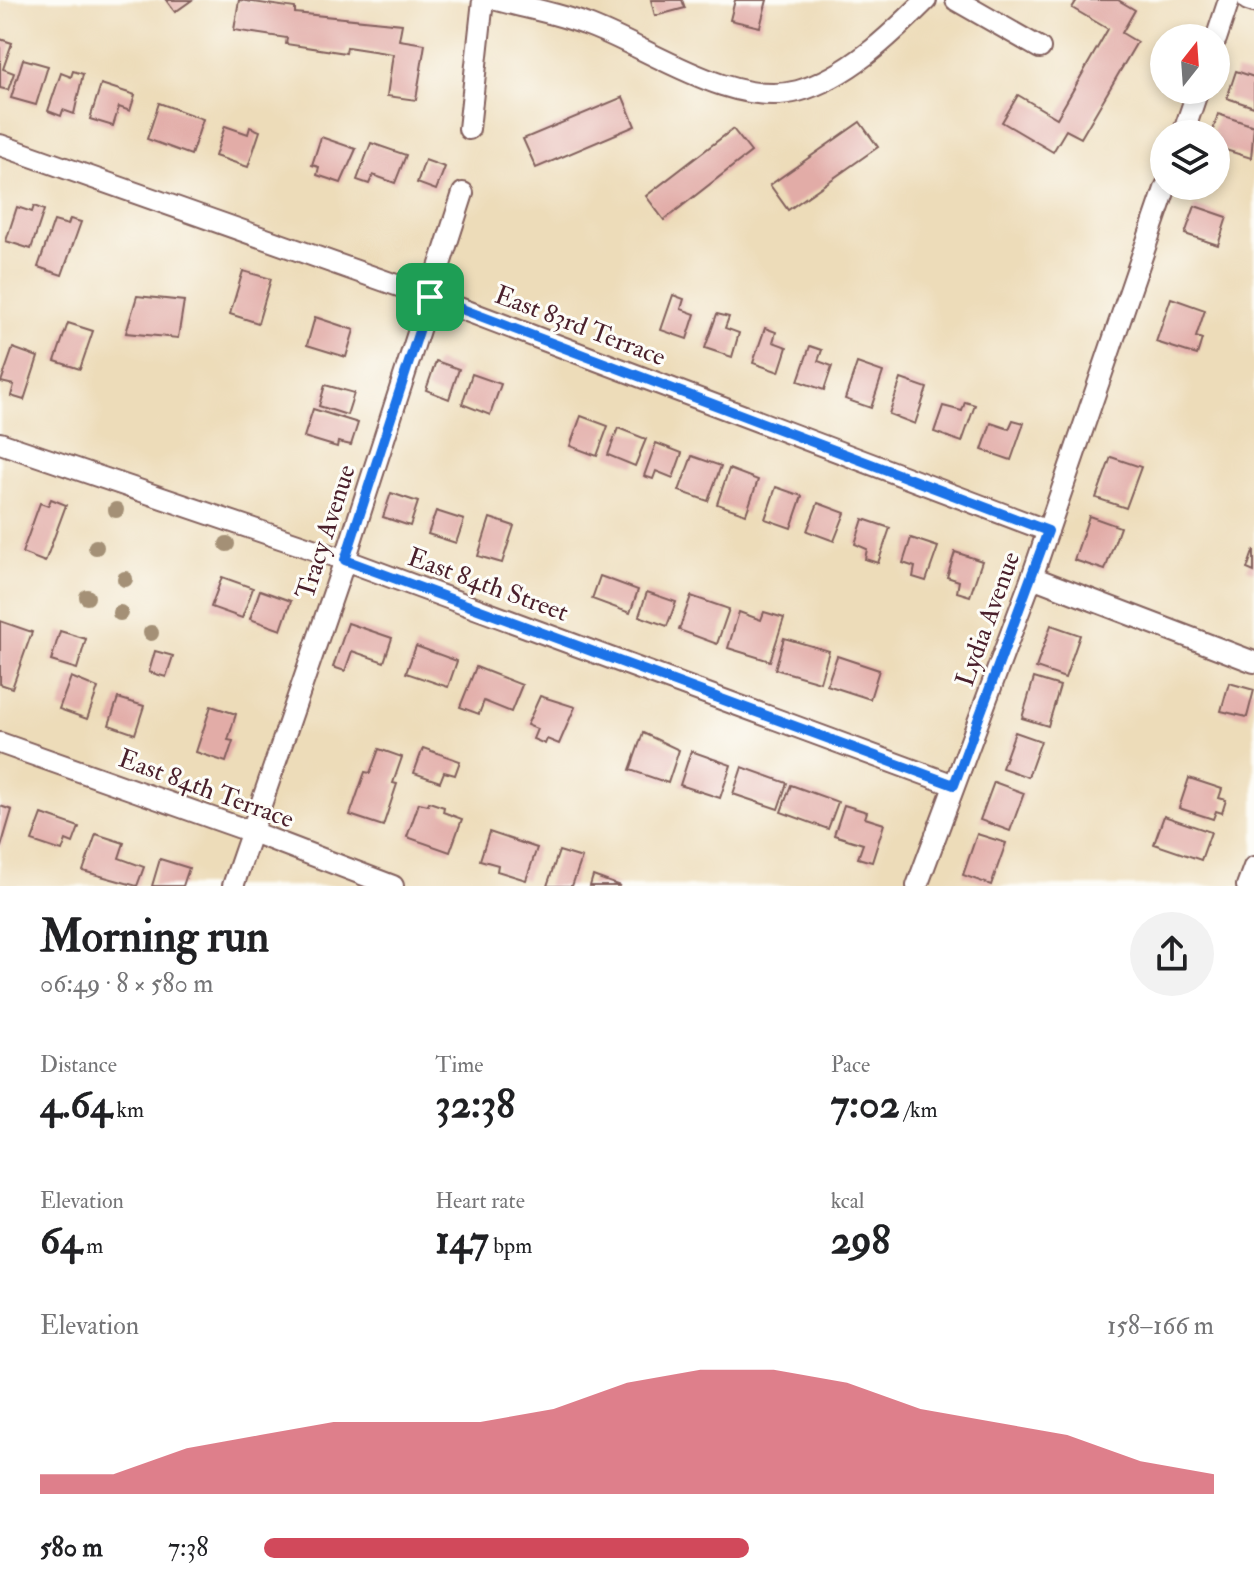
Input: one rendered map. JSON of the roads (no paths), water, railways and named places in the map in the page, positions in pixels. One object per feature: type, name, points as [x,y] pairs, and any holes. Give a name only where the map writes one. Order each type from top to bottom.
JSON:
[{"type":"street","points":[[469,129],[483,0]]},
{"type":"street","points":[[497,0],[586,24],[683,70],[730,87],[774,93],[797,91],[844,70],[896,30],[926,0]]},
{"type":"street","points":[[956,0],[1040,48]]},
{"type":"street","points":[[1221,24],[1229,0]]},
{"type":"street","points":[[1248,0],[1254,2]]},
{"type":"street","name":"East 83rd Terrace","points":[[0,145],[430,297],[1048,531]]},
{"type":"street","name":"Tracy Avenue","points":[[233,886],[345,560],[463,193]]},
{"type":"street","name":"Lydia Avenue","points":[[917,886],[1032,577],[1161,200]]},
{"type":"street","name":"East 84th Street","points":[[0,443],[345,560],[954,785]]},
{"type":"street","points":[[1032,577],[1254,662]]},
{"type":"street","name":"East 84th Terrace","points":[[0,743],[252,832],[393,886]]},
{"type":"street","points":[[1247,886],[1254,867]]}]
